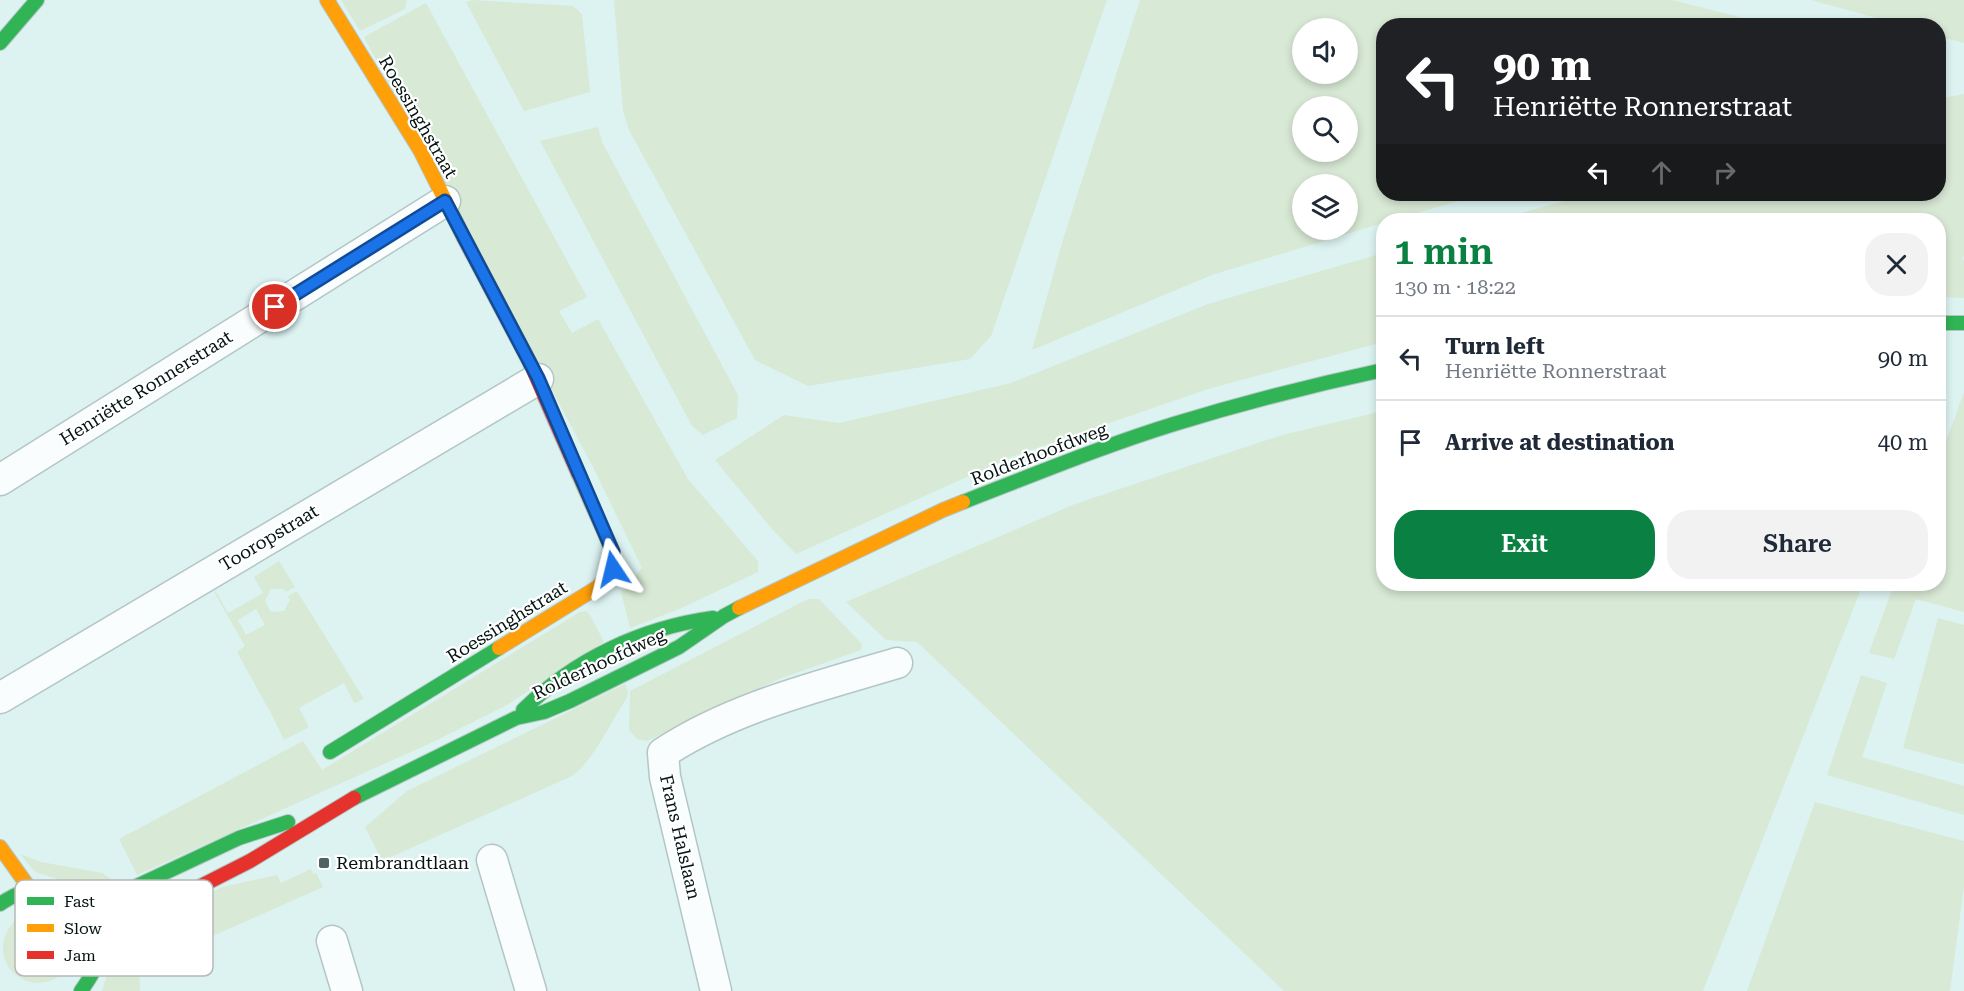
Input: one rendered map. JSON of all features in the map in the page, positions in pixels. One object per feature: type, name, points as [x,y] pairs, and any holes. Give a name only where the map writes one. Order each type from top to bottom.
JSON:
[{"type":"main road","points":[[0,44],[37,0]]},
{"type":"main road","name":"Roessinghstraat","points":[[327,0],[420,150],[538,378],[613,552],[613,569],[607,578],[586,595],[330,752]]},
{"type":"main road","points":[[1946,323],[1964,323]]},
{"type":"main road","name":"Rolderhoofdweg","points":[[213,880],[250,861],[341,804],[516,718],[544,712],[627,674],[679,647],[724,616],[943,510],[1037,473],[1172,425],[1301,388],[1376,372]]},
{"type":"main road","name":"Rolderhoofdweg","points":[[516,718],[535,698],[578,667],[614,647],[668,626],[724,616]]},
{"type":"main road","name":"Rolderhoofdweg","points":[[150,880],[239,838],[341,804]]},
{"type":"main road","points":[[0,847],[24,880]]},
{"type":"main road","points":[[0,904],[15,894]]},
{"type":"main road","points":[[81,991],[91,976]]},
{"type":"street","name":"Henriëtte Ronnerstraat","points":[[0,480],[445,201]]},
{"type":"street","name":"Tooropstraat","points":[[0,698],[538,378]]},
{"type":"street","name":"Frans Halslaan","points":[[716,991],[665,777],[663,753],[685,738],[745,711],[897,663]]},
{"type":"street","points":[[492,860],[531,991]]},
{"type":"street","points":[[332,941],[347,991]]},
{"type":"green space","points":[[341,0],[407,0],[405,9],[360,31]]},
{"type":"green space","points":[[472,0],[573,6],[582,14],[590,92],[524,111],[466,2]]},
{"type":"green space","points":[[614,0],[1107,0],[991,336],[970,359],[808,386],[755,360],[629,130],[623,111]]},
{"type":"green space","points":[[1140,0],[1672,0],[1743,18],[1376,18],[1376,201],[1459,201],[1417,213],[1376,213],[1376,225],[1358,231],[1358,174],[1292,174],[1292,240],[1327,240],[1212,275],[1032,350],[1064,236]]},
{"type":"green space","points":[[1811,0],[1964,0],[1964,43],[1946,38],[1946,18],[1877,18]]},
{"type":"green space","points":[[426,3],[587,297],[559,311],[572,333],[598,319],[688,479],[758,561],[758,572],[677,610],[630,628],[621,592],[642,568],[593,467],[364,37]]},
{"type":"green space","points":[[1964,94],[1964,256],[1962,260],[1964,260],[1964,298],[1946,297],[1946,213],[1522,213],[1564,201],[1946,201],[1946,97]]},
{"type":"green space","points":[[598,127],[602,142],[738,395],[737,418],[703,435],[692,426],[540,141]]},
{"type":"green space","points":[[1376,255],[1376,344],[1208,389],[1011,457],[796,554],[772,529],[715,460],[784,415],[839,423],[1011,383],[1208,304]]},
{"type":"green space","points":[[1964,392],[1964,612],[1916,599],[1894,659],[1869,653],[1891,591],[1946,591],[1946,441]]},
{"type":"green space","points":[[1376,413],[1376,591],[1860,591],[1703,991],[1284,991],[917,642],[886,640],[846,602],[1075,504],[1282,435]]},
{"type":"green space","points":[[279,561],[295,587],[286,592],[283,589],[271,589],[265,601],[271,612],[284,611],[290,600],[288,596],[297,591],[364,699],[354,703],[344,683],[299,708],[309,727],[284,740],[237,652],[245,646],[213,590],[228,613],[263,593],[254,577]],"holes":[[[256,609],[265,625],[246,635],[238,620]]]},
{"type":"green space","points":[[808,599],[819,599],[862,644],[861,650],[779,679],[647,741],[637,739],[629,730],[630,691]]},
{"type":"green space","points":[[586,611],[604,642],[507,705],[435,741],[137,875],[119,839],[303,741],[322,770],[580,612]]},
{"type":"green space","points":[[1938,618],[1964,625],[1964,764],[1903,748]]},
{"type":"green space","points":[[1861,675],[1887,683],[1862,757],[1964,786],[1964,815],[1827,775]]},
{"type":"green space","points":[[625,684],[628,692],[627,698],[588,760],[572,776],[382,861],[365,827],[407,791]]},
{"type":"green space","points":[[1815,802],[1964,841],[1964,886],[1950,991],[1747,991]]},
{"type":"green space","points":[[20,854],[41,862],[102,873],[111,879],[60,880],[35,872]]},
{"type":"green space","points":[[311,869],[313,874],[316,873],[323,887],[213,936],[213,892],[222,887],[277,875],[281,883]]},
{"type":"green space","points":[[15,921],[15,975],[5,962],[3,955],[5,934]]},
{"type":"green space","points":[[59,976],[45,983],[31,983],[18,977]]},
{"type":"green space","points":[[106,976],[140,976],[140,991],[102,991]]},
{"type":"traffic: fast","points":[[0,43],[37,0]]},
{"type":"traffic: fast","points":[[1946,323],[1964,323]]},
{"type":"traffic: fast","points":[[963,502],[1094,451],[1174,424],[1278,395],[1376,372]]},
{"type":"traffic: fast","points":[[354,798],[516,718],[544,712],[570,701],[679,647],[739,608]]},
{"type":"traffic: fast","points":[[523,710],[564,676],[611,649],[660,629],[713,618]]},
{"type":"traffic: fast","points":[[330,752],[499,648]]},
{"type":"traffic: fast","points":[[150,880],[239,838],[288,822]]},
{"type":"traffic: fast","points":[[0,904],[15,896]]},
{"type":"traffic: fast","points":[[81,991],[91,976]]},
{"type":"traffic: slow","points":[[327,0],[420,150],[464,238]]},
{"type":"traffic: slow","points":[[499,648],[598,587],[610,572],[613,552],[578,473]]},
{"type":"traffic: slow","points":[[739,608],[963,502]]},
{"type":"traffic: slow","points":[[0,847],[24,880]]},
{"type":"traffic: jam","points":[[464,238],[529,361],[578,473]]},
{"type":"traffic: jam","points":[[213,880],[250,861],[354,798]]},
{"type":"place","name":"Rembrandtlaan","points":[[324,863]]},
{"type":"route","points":[[275,307],[445,201],[538,378],[613,552],[613,569]]}]
